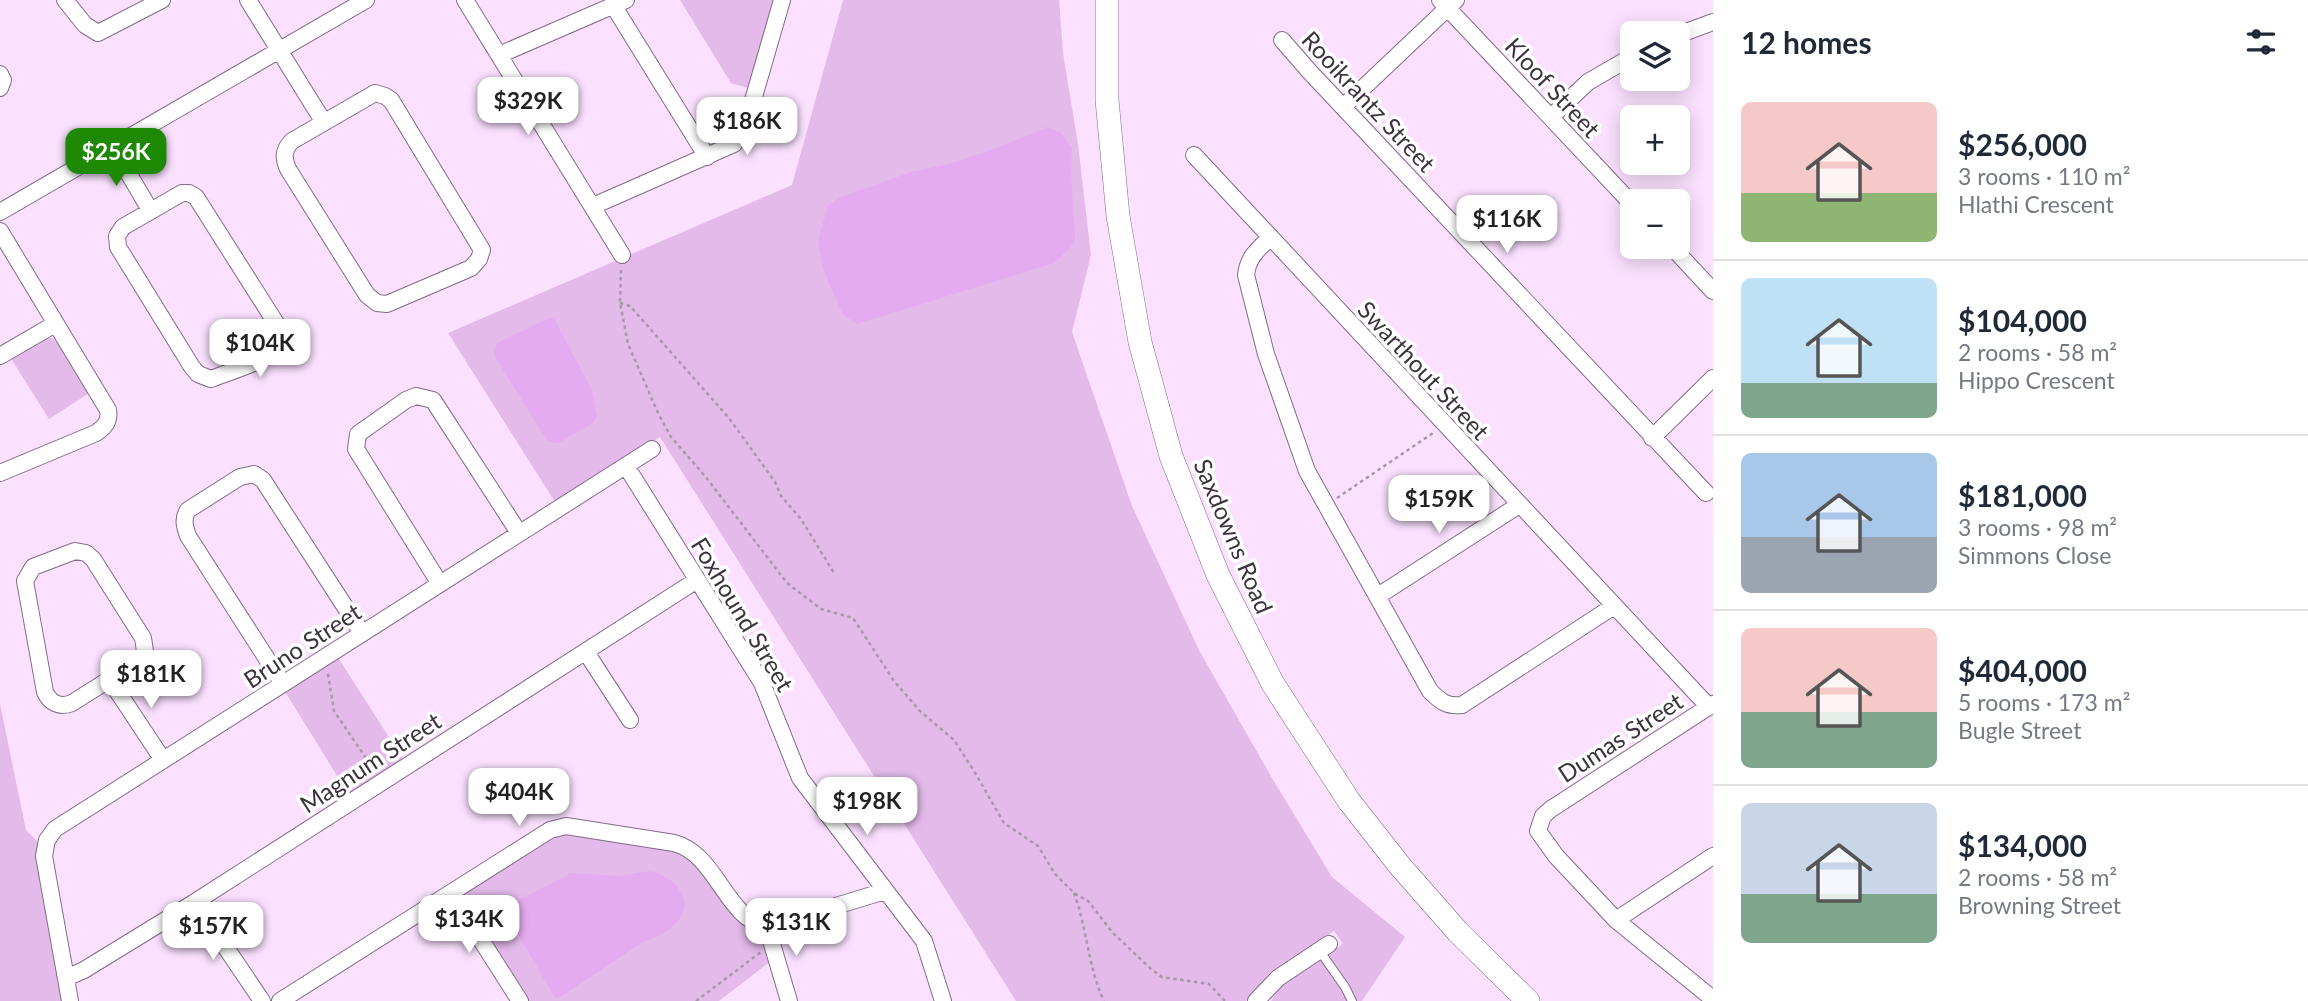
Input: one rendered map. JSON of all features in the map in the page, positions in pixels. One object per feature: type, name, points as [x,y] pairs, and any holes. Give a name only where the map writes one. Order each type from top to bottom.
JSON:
[{"type":"street","points":[[65,0],[85,25],[98,33],[103,33],[162,0]]},
{"type":"street","points":[[248,0],[323,121]]},
{"type":"street","points":[[0,212],[366,0]]},
{"type":"street","points":[[465,0],[622,255]]},
{"type":"street","points":[[593,206],[734,144],[743,134],[782,0]]},
{"type":"street","name":"Saxdowns Road","points":[[1107,0],[1107,100],[1118,216],[1140,342],[1171,456],[1218,575],[1273,684],[1349,800],[1400,866],[1458,932],[1528,1001]]},
{"type":"street","points":[[499,55],[619,3],[707,157]]},
{"type":"street","points":[[1343,107],[1448,3]]},
{"type":"street","name":"Kloof Street","points":[[1448,3],[1620,191]]},
{"type":"street","points":[[1690,31],[1713,22]]},
{"type":"street","name":"Rooikrantz Street","points":[[1282,40],[1706,493]]},
{"type":"street","points":[[1551,117],[1588,82],[1620,64]]},
{"type":"street","points":[[0,75],[3,80],[0,88]]},
{"type":"street","points":[[375,93],[391,100],[480,244],[481,255],[476,264],[395,302],[377,303],[367,295],[285,162],[287,145],[323,121],[375,93]]},
{"type":"street","points":[[113,147],[150,210]]},
{"type":"street","name":"Swarthout Street","points":[[1194,155],[1519,505],[1711,706]]},
{"type":"street","points":[[189,192],[196,197],[281,331],[278,348],[267,356],[211,379],[198,374],[118,247],[117,236],[123,227],[150,210],[182,193],[189,192]]},
{"type":"street","points":[[0,231],[108,410],[108,420],[96,433],[0,473]]},
{"type":"street","points":[[1270,238],[1247,264],[1246,275],[1266,354],[1293,435],[1325,506],[1430,691],[1439,700],[1454,706],[1462,705],[1614,606]]},
{"type":"street","points":[[1683,259],[1713,291]]},
{"type":"street","points":[[0,356],[55,324]]},
{"type":"street","points":[[1652,438],[1713,378]]},
{"type":"street","points":[[440,583],[356,449],[358,434],[365,427],[406,400],[416,396],[433,400],[519,533]]},
{"type":"street","name":"Bruno Street","points":[[70,1001],[45,864],[47,840],[59,825],[652,449]]},
{"type":"street","name":"Foxhound Street","points":[[626,466],[762,683],[800,778],[924,941],[943,1001]]},
{"type":"street","points":[[283,684],[188,536],[184,525],[188,510],[240,477],[254,474],[263,480],[362,633]]},
{"type":"street","points":[[1378,596],[1519,505]]},
{"type":"street","points":[[75,551],[86,553],[93,559],[146,646],[141,660],[110,680],[68,705],[54,703],[47,696],[25,586],[26,576],[33,567],[75,551]]},
{"type":"street","name":"Magnum Street","points":[[66,978],[84,970],[195,902],[697,580]]},
{"type":"street","points":[[586,652],[631,720]]},
{"type":"street","points":[[110,680],[163,760]]},
{"type":"street","name":"Dumas Street","points":[[1616,920],[1541,838],[1539,824],[1551,809],[1711,706]]},
{"type":"street","points":[[280,1001],[550,830],[566,826],[674,843],[688,848],[699,856],[748,919],[767,927],[886,891]]},
{"type":"street","points":[[1713,856],[1616,920],[1713,999]]},
{"type":"street","points":[[451,892],[520,1001]]},
{"type":"street","points":[[195,902],[262,1001]]},
{"type":"street","points":[[767,927],[785,999]]},
{"type":"street","points":[[1256,1001],[1278,978],[1324,947]]},
{"type":"lane","points":[[1324,947],[1352,1001]]},
{"type":"path","points":[[622,255],[620,303],[628,344],[658,413],[671,437],[705,476],[787,583],[821,610],[853,618],[894,681],[920,711],[954,740],[1004,823],[1038,846],[1055,874],[1074,893],[1088,901],[1113,933],[1162,977],[1209,984],[1225,1001]]},
{"type":"path","points":[[620,303],[630,306],[729,418],[775,482],[781,496],[801,519],[834,573]]},
{"type":"path","points":[[1325,506],[1445,425]]},
{"type":"path","points":[[327,664],[334,710],[378,775]]},
{"type":"path","points":[[1074,893],[1083,916],[1104,1001]]},
{"type":"path","points":[[696,1001],[772,943]]},
{"type":"shaded area","points":[[680,0],[776,0],[751,89],[731,83]]},
{"type":"shaded area","points":[[843,0],[1059,0],[1063,53],[1078,144],[1091,255],[1072,332],[1132,506],[1200,652],[1332,877],[1405,937],[1362,1001],[1271,1001],[1282,984],[1343,944],[1334,931],[1271,972],[1246,1001],[1016,1001],[660,437],[555,502],[448,333],[792,185]]},
{"type":"shaded area","points":[[1047,127],[1061,133],[1072,148],[1075,238],[1071,247],[1054,263],[857,324],[843,315],[823,269],[818,241],[828,206],[839,198],[911,172],[949,164]]},
{"type":"shaded area","points":[[549,318],[554,319],[592,390],[597,416],[593,423],[558,443],[548,442],[494,355],[497,343]]},
{"type":"shaded area","points":[[45,338],[60,343],[91,392],[49,419],[10,357]]},
{"type":"shaded area","points":[[337,656],[403,759],[349,795],[284,690]]},
{"type":"shaded area","points":[[0,704],[26,830],[39,843],[65,1001],[0,1001]]},
{"type":"shaded area","points":[[566,832],[686,853],[747,925],[762,935],[772,960],[719,1001],[526,1001],[467,906],[466,895],[469,890],[549,837]]},
{"type":"shaded area","points":[[651,871],[669,879],[681,893],[684,910],[680,918],[665,932],[638,945],[555,998],[518,934],[511,910],[519,900],[571,873],[619,876]]}]
